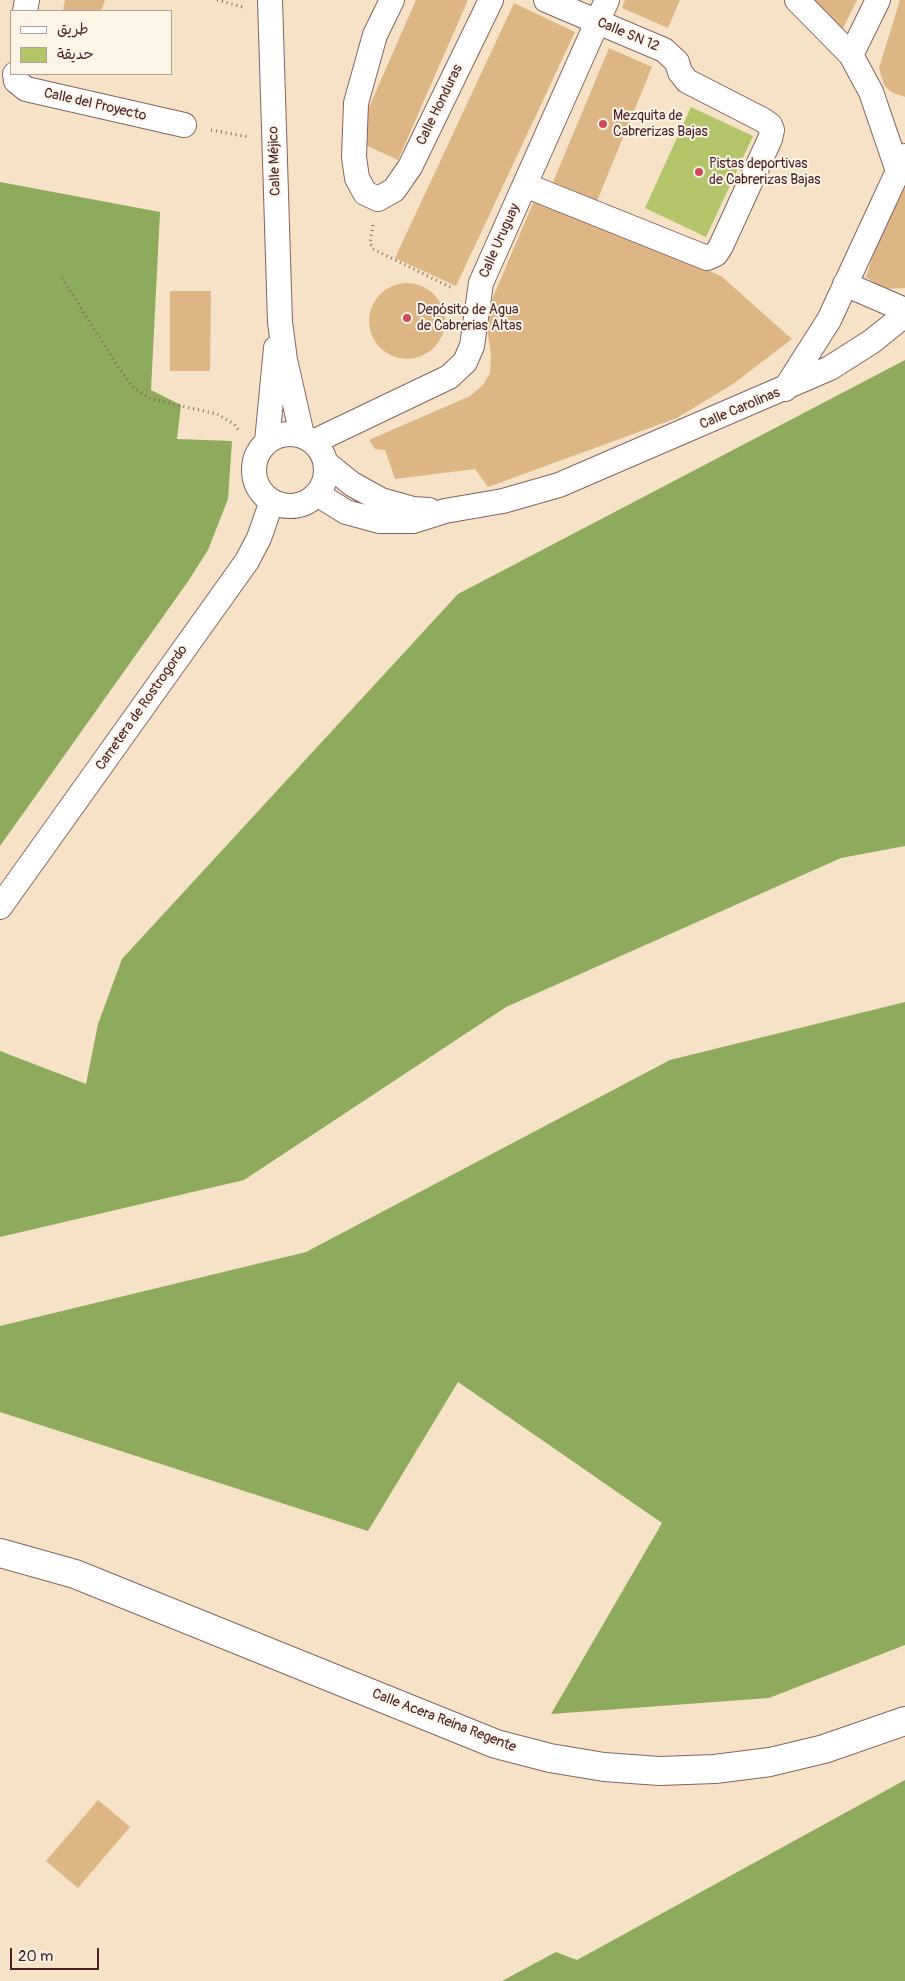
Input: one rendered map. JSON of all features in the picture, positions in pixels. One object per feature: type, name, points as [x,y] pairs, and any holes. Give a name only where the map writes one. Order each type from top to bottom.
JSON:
[{"type":"street","name":"Calle Méjico","points":[[270,0],[280,322],[289,379],[308,438]]},
{"type":"street","points":[[378,199],[365,192],[357,178],[354,157],[356,103],[375,35],[392,0]]},
{"type":"street","name":"Calle Honduras","points":[[378,199],[394,190],[410,166],[491,0]]},
{"type":"street","name":"Calle SN 12","points":[[525,185],[707,258],[716,254],[721,246],[770,139],[772,130],[770,125],[763,120],[686,82],[677,62],[664,50],[546,0]]},
{"type":"street","name":"Calle Uruguay","points":[[308,438],[450,376],[466,362],[472,346],[481,283],[607,0]]},
{"type":"street","points":[[797,0],[851,55],[871,92],[902,163]]},
{"type":"street","points":[[851,55],[878,0]]},
{"type":"street","name":"Calle del Proyecto","points":[[16,75],[16,81],[26,89],[184,125]]},
{"type":"street","name":"Calle Carolinas","points":[[317,494],[346,512],[379,521],[413,520],[445,511],[502,501],[558,485],[785,389],[829,320],[902,163]]},
{"type":"street","points":[[846,284],[905,310]]},
{"type":"street","points":[[785,389],[830,368],[871,342],[905,315]]},
{"type":"street","name":"Calle Méjico","points":[[262,450],[280,322]]},
{"type":"street","points":[[284,435],[308,438],[322,452],[326,464],[325,480],[317,494],[304,504],[288,506],[272,501],[260,490],[254,474],[262,450],[284,435]]},
{"type":"street","name":"Calle Carolinas","points":[[326,464],[352,484],[381,500],[412,509],[445,511]]},
{"type":"street","name":"Carretera de Rostrogordo","points":[[0,907],[247,561],[259,538],[272,501]]},
{"type":"street","name":"Calle Acera Reina Regente","points":[[0,1553],[75,1574],[496,1744],[550,1758],[604,1767],[660,1771],[715,1770],[770,1762],[824,1749],[905,1720]]},
{"type":"path","points":[[184,125],[274,142]]},
{"type":"path","points":[[378,199],[370,242],[373,249],[478,301]]},
{"type":"path","points":[[62,278],[122,373],[134,388],[151,399],[217,414],[234,424],[247,439],[262,450]]},
{"type":"green space","name":"Pistas deportivas de Cabrerizas Bajas","points":[[691,107],[753,136],[706,237],[645,208]]},
{"type":"green space","points":[[0,182],[160,212],[151,390],[181,405],[177,439],[232,441],[228,499],[208,550],[189,580],[0,846]]},
{"type":"green space","points":[[905,360],[905,846],[841,858],[506,1007],[244,1180],[0,1237],[0,1051],[86,1084],[98,1024],[122,959],[458,594]]},
{"type":"green space","points":[[905,1002],[905,1645],[769,1698],[551,1714],[662,1523],[458,1382],[368,1531],[0,1412],[0,1326],[306,1252],[670,1060]]},
{"type":"green space","points":[[905,1780],[905,1981],[502,1981],[556,1952],[577,1960]]},
{"type":"building","points":[[65,0],[105,0],[101,10],[63,10]]},
{"type":"building","points":[[416,0],[468,0],[398,160],[363,144],[363,121]]},
{"type":"building","points":[[625,0],[680,0],[668,28],[622,8]]},
{"type":"building","points":[[800,0],[857,0],[841,32]]},
{"type":"building","points":[[900,0],[905,0],[905,97],[891,92],[884,85],[879,68]]},
{"type":"building","points":[[514,3],[575,32],[456,286],[395,258]]},
{"type":"building","name":"Mezquita de Cabrerizas Bajas","points":[[609,48],[652,67],[597,201],[553,182]]},
{"type":"building","points":[[905,181],[905,288],[884,289],[866,277],[883,225]]},
{"type":"building","points":[[536,196],[721,276],[792,339],[733,384],[677,418],[488,487],[475,469],[395,479],[385,450],[375,449],[369,440],[470,396],[483,385],[490,373],[491,354],[485,316]]},
{"type":"building","name":"Depósito de Agua de Cabrerias Altas","points":[[407,283],[422,286],[434,294],[442,306],[445,321],[442,336],[434,348],[422,356],[407,359],[392,356],[380,348],[372,336],[369,321],[372,306],[380,294],[392,286]]},
{"type":"building","points":[[170,291],[211,291],[210,371],[170,371]]},
{"type":"building","points":[[98,1800],[130,1827],[78,1888],[46,1861]]},
{"type":"place","name":"Mezquita de Cabrerizas Bajas","points":[[603,124]]},
{"type":"place","name":"Pistas deportivas de Cabrerizas Bajas","points":[[699,172]]},
{"type":"place","name":"Depósito de Agua de Cabrerias Altas","points":[[407,318]]}]
